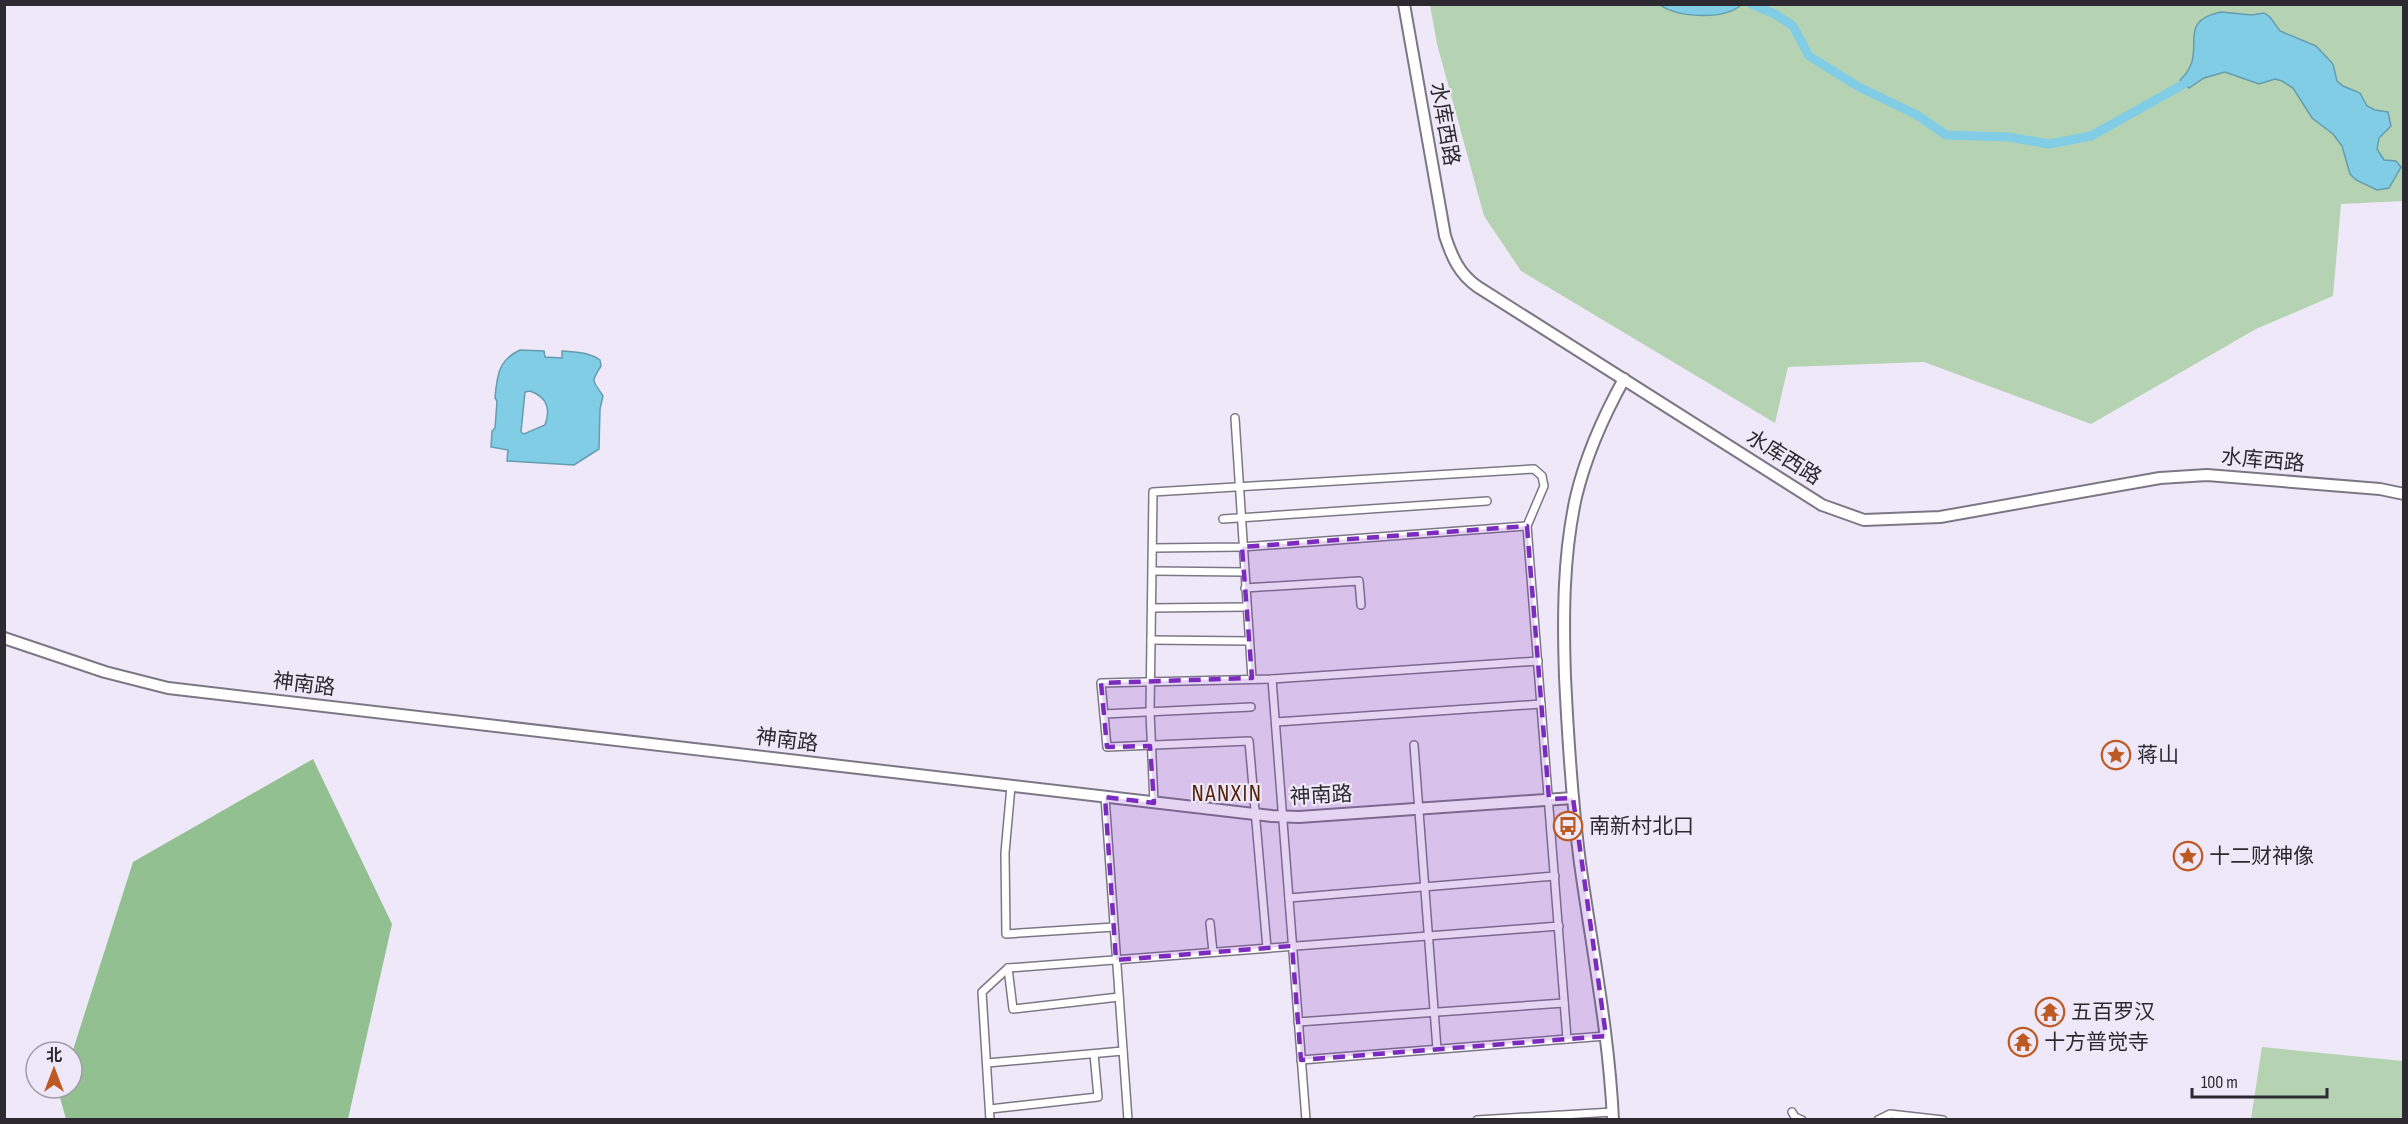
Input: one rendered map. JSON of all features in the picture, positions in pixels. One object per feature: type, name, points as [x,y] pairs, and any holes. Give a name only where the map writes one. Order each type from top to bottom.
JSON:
[{"type":"street","name":"水库西路","points":[[1404,4],[1445,236],[1456,266],[1473,284],[1822,505],[1864,520],[1940,517],[2160,478],[2207,475],[2380,489],[2403,494]]},
{"type":"street","points":[[1477,1119],[1613,1116],[1606,1036],[1580,863],[1573,798],[1563,632],[1569,538],[1576,498],[1597,432],[1624,379]]},
{"type":"street","points":[[1235,418],[1252,678]]},
{"type":"street","points":[[1154,803],[1150,746],[1153,492],[1534,469],[1542,476],[1544,486],[1527,526],[1567,1039]]},
{"type":"street","points":[[1223,519],[1487,501]]},
{"type":"street","points":[[1153,548],[1242,547],[1527,526]]},
{"type":"street","points":[[1153,571],[1244,572]]},
{"type":"street","points":[[1245,588],[1359,581],[1361,605]]},
{"type":"street","points":[[1152,609],[1247,607]]},
{"type":"street","name":"神南路","points":[[4,638],[105,672],[168,687],[1256,814],[1283,816],[1573,798]]},
{"type":"street","points":[[1151,640],[1250,641]]},
{"type":"street","points":[[1267,948],[1249,741],[1107,747],[1101,683],[1272,679],[1538,662]]},
{"type":"street","points":[[1272,679],[1305,1119]]},
{"type":"street","points":[[1276,722],[1541,704]]},
{"type":"street","points":[[1104,714],[1251,707]]},
{"type":"street","points":[[1414,745],[1437,1049]]},
{"type":"street","points":[[1011,786],[1005,853],[1006,934],[1114,927]]},
{"type":"street","points":[[1105,797],[1128,1119]]},
{"type":"street","points":[[1289,898],[1555,876]]},
{"type":"street","points":[[1210,923],[1213,952]]},
{"type":"street","points":[[990,1119],[982,992],[1008,968],[1559,926]]},
{"type":"street","points":[[1008,968],[1012,1009],[1119,997]]},
{"type":"street","points":[[1298,1022],[1564,1003]]},
{"type":"street","points":[[1301,1060],[1606,1036]]},
{"type":"street","points":[[987,1064],[1123,1051]]},
{"type":"street","points":[[990,1109],[1098,1097],[1094,1054]]},
{"type":"street","points":[[1791,1112],[1795,1117],[1802,1119]]},
{"type":"street","points":[[1878,1119],[1890,1114],[1943,1119]]},
{"type":"highlighted area","points":[[1527,526],[1549,799],[1573,798],[1606,1036],[1301,1060],[1292,946],[1116,960],[1105,797],[1154,803],[1150,746],[1107,747],[1101,683],[1252,678],[1242,547]]},
{"type":"green space","points":[[1430,5],[2403,5],[2403,201],[2341,204],[2333,296],[2256,329],[2091,424],[1924,362],[1788,367],[1775,423],[1521,271],[1484,216],[1437,44]]},
{"type":"green space","points":[[313,759],[392,924],[348,1119],[66,1119],[61,1100],[84,1100],[84,1040],[76,1040],[133,862]]},
{"type":"green space","points":[[2262,1047],[2403,1061],[2403,1119],[2251,1119]]},
{"type":"water","points":[[1660,5],[1741,5],[1724,13],[1701,16],[1678,13]]},
{"type":"water","points":[[2221,12],[2252,15],[2264,13],[2270,17],[2280,31],[2316,46],[2333,64],[2337,81],[2360,93],[2367,106],[2388,112],[2391,126],[2379,138],[2377,149],[2384,160],[2396,161],[2401,167],[2389,188],[2377,190],[2356,180],[2350,174],[2342,146],[2333,134],[2312,118],[2293,88],[2282,81],[2275,79],[2259,84],[2225,72],[2204,78],[2189,88],[2180,80],[2189,69],[2193,59],[2195,31],[2198,23],[2206,17]]},
{"type":"water","points":[[520,350],[544,351],[545,357],[562,358],[562,351],[567,351],[587,354],[600,360],[601,366],[594,379],[603,396],[600,409],[599,449],[574,465],[507,461],[508,450],[491,447],[492,431],[495,428],[498,376],[503,364]],"holes":[[[530,391],[546,404],[547,419],[545,425],[524,434],[521,432],[525,392]]]},
{"type":"waterway","points":[[1751,4],[1775,14],[1793,26],[1809,56],[1859,87],[1917,115],[1946,135],[2008,137],[2049,144],[2091,136],[2184,84]]},
{"type":"place","name":"蒋山","points":[[2116,755]]},
{"type":"place","name":"南新村北口","points":[[1568,826]]},
{"type":"place","name":"十二财神像","points":[[2188,856]]},
{"type":"place","name":"五百罗汉","points":[[2050,1012]]},
{"type":"place","name":"十方普觉寺","points":[[2023,1042]]},
{"type":"district","name":"NANXIN","points":[[1227,793]]}]
